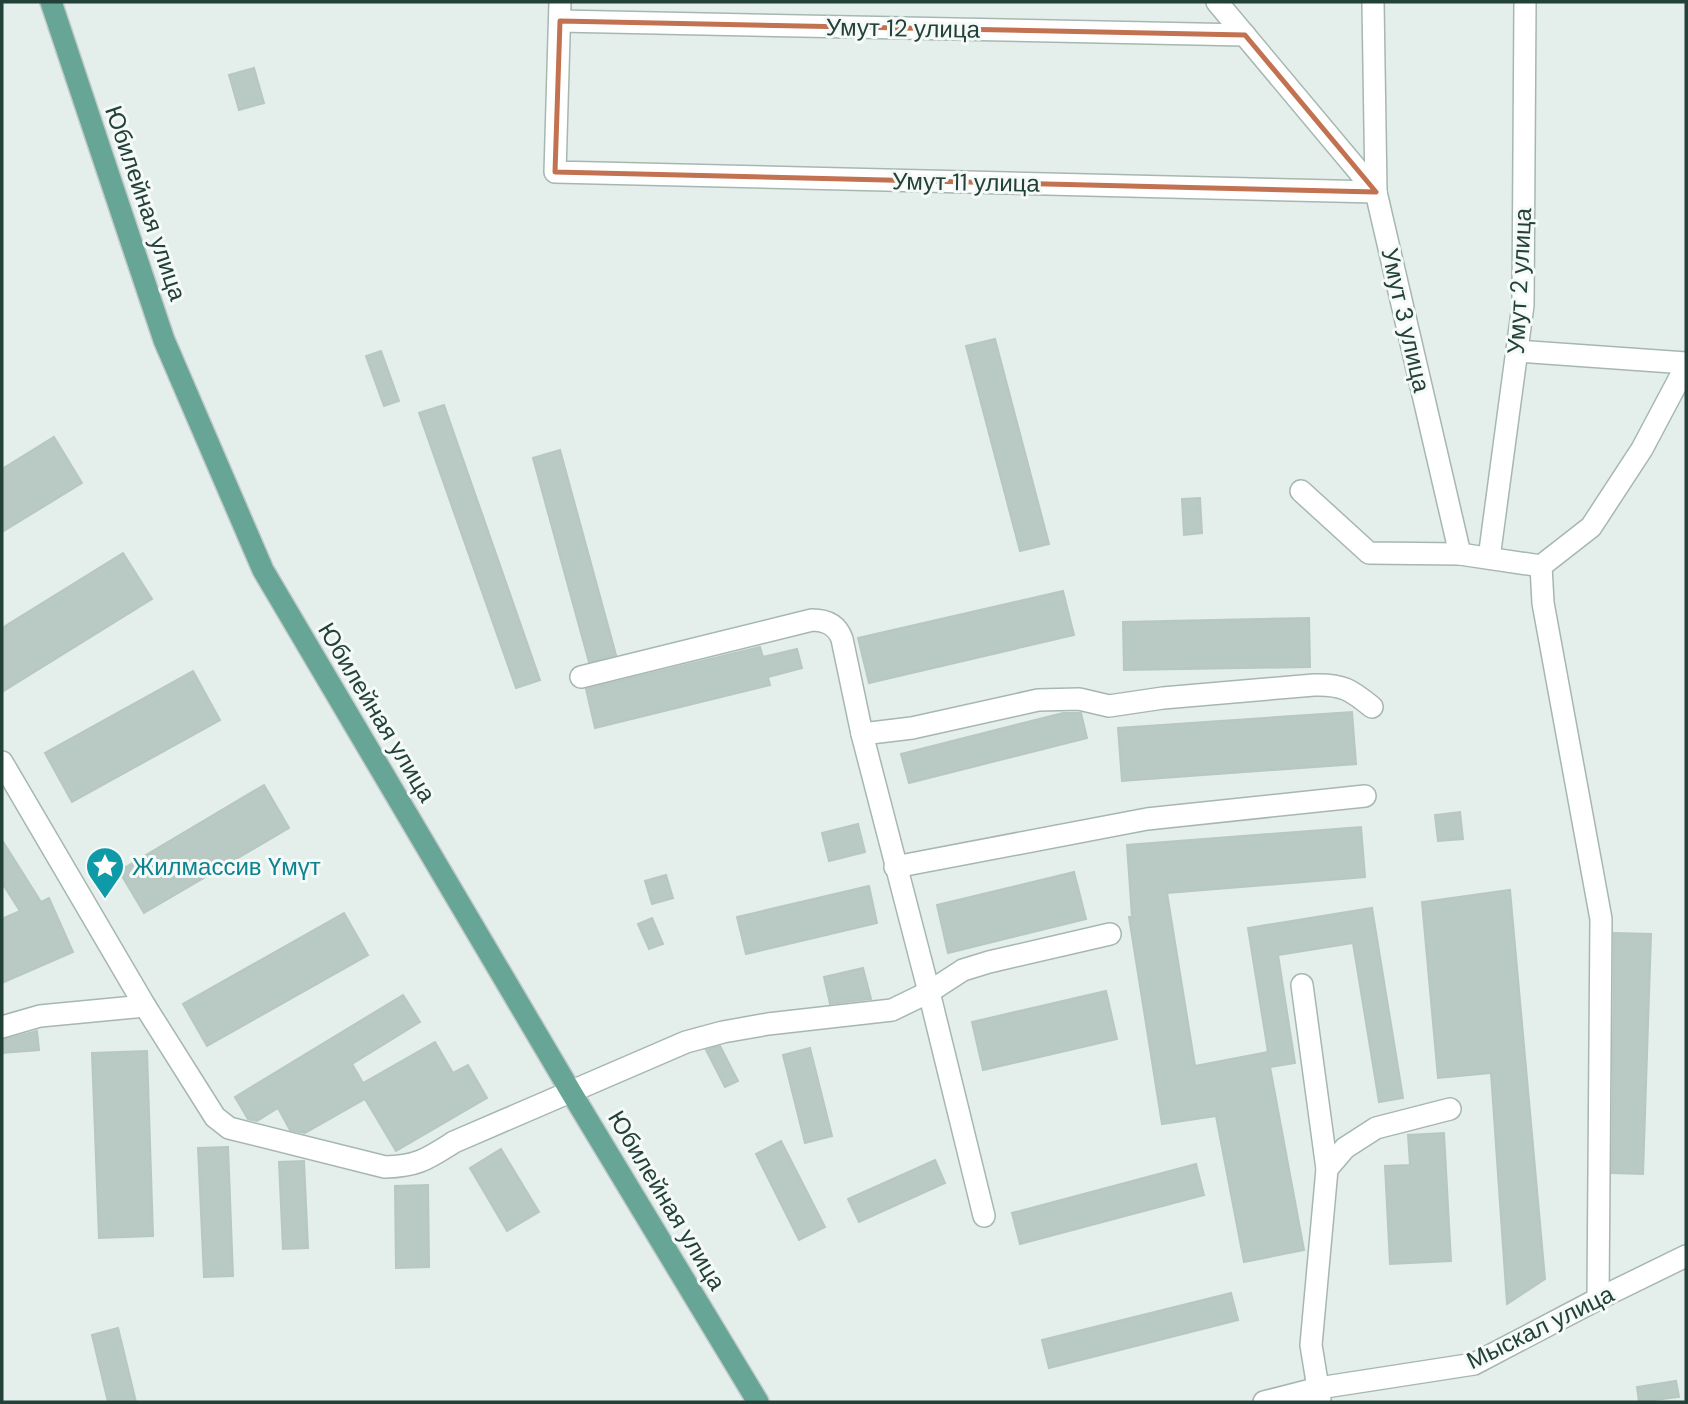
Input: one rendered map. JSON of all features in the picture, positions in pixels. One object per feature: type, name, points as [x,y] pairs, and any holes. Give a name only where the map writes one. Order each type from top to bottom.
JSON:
[{"type":"main road","name":"Юбилейная улица","points":[[51,2],[164,340],[263,570],[571,1092],[758,1402]]},
{"type":"street","points":[[1217,2],[1376,192]]},
{"type":"street","name":"Умут 3 улица","points":[[1373,2],[1376,192],[1460,554]]},
{"type":"street","name":"Умут 2 улица","points":[[1489,558],[1523,306],[1525,2]]},
{"type":"street","name":"Умут 12 улица","points":[[560,12],[1245,35]]},
{"type":"street","name":"Умут 11 улица","points":[[560,12],[555,172],[1376,192]]},
{"type":"street","points":[[1301,491],[1369,553],[1460,554],[1541,566],[1591,527],[1642,449],[1686,364],[1517,351]]},
{"type":"street","points":[[1541,566],[1543,603],[1601,919],[1598,1299]]},
{"type":"street","points":[[581,677],[802,622],[821,620],[840,633],[862,734],[984,1216]]},
{"type":"street","points":[[862,734],[912,728],[1038,700],[1079,699],[1109,706],[1163,698],[1314,685],[1335,684],[1346,687],[1373,707]]},
{"type":"street","points":[[2,762],[145,1006],[215,1117],[229,1128],[385,1167],[421,1162],[454,1142],[638,1061],[698,1039],[768,1024],[892,1010],[929,992],[963,970],[1110,934]]},
{"type":"street","points":[[895,867],[1147,819],[1365,796]]},
{"type":"street","points":[[1302,985],[1327,1169],[1311,1345],[1319,1395]]},
{"type":"street","points":[[2,1027],[40,1016],[145,1006]]},
{"type":"street","points":[[1327,1169],[1345,1148],[1376,1128],[1450,1109]]},
{"type":"street","name":"Мыскал улица","points":[[1264,1402],[1319,1395],[1474,1364],[1686,1256]]},
{"type":"highlighted area","points":[[560,21],[1245,35],[1376,192],[555,172]]},
{"type":"building","points":[[254,68],[264,103],[239,110],[229,75]]},
{"type":"building","points":[[995,339],[1049,544],[1020,551],[966,346]]},
{"type":"building","points":[[381,351],[399,401],[384,406],[366,356]]},
{"type":"building","points":[[444,405],[540,680],[516,688],[419,413]]},
{"type":"building","points":[[54,437],[82,483],[2,532],[2,469]]},
{"type":"building","points":[[560,450],[616,655],[589,662],[533,458]]},
{"type":"building","points":[[1200,498],[1202,533],[1184,535],[1182,499]]},
{"type":"building","points":[[123,553],[152,599],[2,692],[2,628]]},
{"type":"building","points":[[1063,591],[1074,635],[869,683],[858,638]]},
{"type":"building","points":[[1309,618],[1310,667],[1124,670],[1123,622]]},
{"type":"building","points":[[760,647],[763,657],[797,649],[802,668],[768,677],[770,685],[595,728],[586,689]]},
{"type":"building","points":[[193,671],[220,720],[72,802],[45,753]]},
{"type":"building","points":[[1352,712],[1356,764],[1122,781],[1118,728]]},
{"type":"building","points":[[1063,713],[1081,713],[1087,738],[909,783],[901,754]]},
{"type":"building","points":[[264,785],[289,828],[144,913],[119,871]]},
{"type":"building","points":[[1460,812],[1463,839],[1438,841],[1435,815]]},
{"type":"building","points":[[858,824],[865,852],[829,861],[822,833]]},
{"type":"building","points":[[1361,827],[1365,877],[1167,893],[1195,1066],[1268,1052],[1248,928],[1372,908],[1403,1098],[1379,1102],[1353,943],[1278,955],[1295,1063],[1270,1067],[1304,1250],[1244,1262],[1216,1116],[1162,1124],[1129,917],[1132,917],[1127,845]]},
{"type":"building","points":[[2,840],[41,902],[49,898],[73,952],[2,983],[2,919],[20,911],[2,883]]},
{"type":"building","points":[[1074,872],[1086,919],[948,953],[937,905]]},
{"type":"building","points":[[666,875],[673,898],[652,904],[645,881]]},
{"type":"building","points":[[869,886],[877,923],[746,954],[737,917]]},
{"type":"building","points":[[1510,890],[1545,1279],[1507,1304],[1491,1073],[1438,1078],[1422,902]]},
{"type":"building","points":[[344,913],[368,955],[207,1046],[183,1004]]},
{"type":"building","points":[[652,918],[663,944],[649,949],[638,924]]},
{"type":"building","points":[[1614,933],[1651,934],[1643,1174],[1612,1173]]},
{"type":"building","points":[[863,968],[871,999],[830,1004],[824,977]]},
{"type":"building","points":[[1106,991],[1117,1039],[983,1070],[972,1022]]},
{"type":"building","points":[[403,995],[420,1022],[352,1064],[363,1083],[435,1042],[453,1073],[468,1065],[487,1098],[396,1151],[365,1099],[305,1133],[290,1130],[278,1108],[257,1121],[248,1119],[235,1097]]},
{"type":"building","points":[[37,1031],[39,1050],[2,1053],[2,1040]]},
{"type":"building","points":[[720,1046],[738,1081],[725,1087],[706,1050]]},
{"type":"building","points":[[810,1048],[832,1136],[805,1143],[783,1055]]},
{"type":"building","points":[[147,1051],[153,1236],[99,1238],[92,1053]]},
{"type":"building","points":[[1444,1133],[1451,1261],[1390,1264],[1385,1166],[1410,1165],[1408,1135]]},
{"type":"building","points":[[781,1141],[825,1227],[799,1240],[756,1154]]},
{"type":"building","points":[[228,1147],[233,1276],[204,1277],[198,1148]]},
{"type":"building","points":[[501,1149],[539,1212],[507,1231],[470,1168]]},
{"type":"building","points":[[935,1160],[945,1183],[859,1222],[848,1199]]},
{"type":"building","points":[[304,1161],[308,1248],[283,1249],[279,1162]]},
{"type":"building","points":[[1196,1164],[1204,1195],[1020,1244],[1012,1213]]},
{"type":"building","points":[[428,1185],[429,1267],[396,1268],[395,1186]]},
{"type":"building","points":[[1231,1293],[1238,1320],[1049,1368],[1042,1340]]},
{"type":"building","points":[[118,1328],[136,1402],[108,1402],[92,1335]]},
{"type":"building","points":[[1676,1381],[1679,1397],[1639,1402],[1637,1387]]},
{"type":"place","name":"Жилмассив Үмүт","points":[[105,900]]}]
